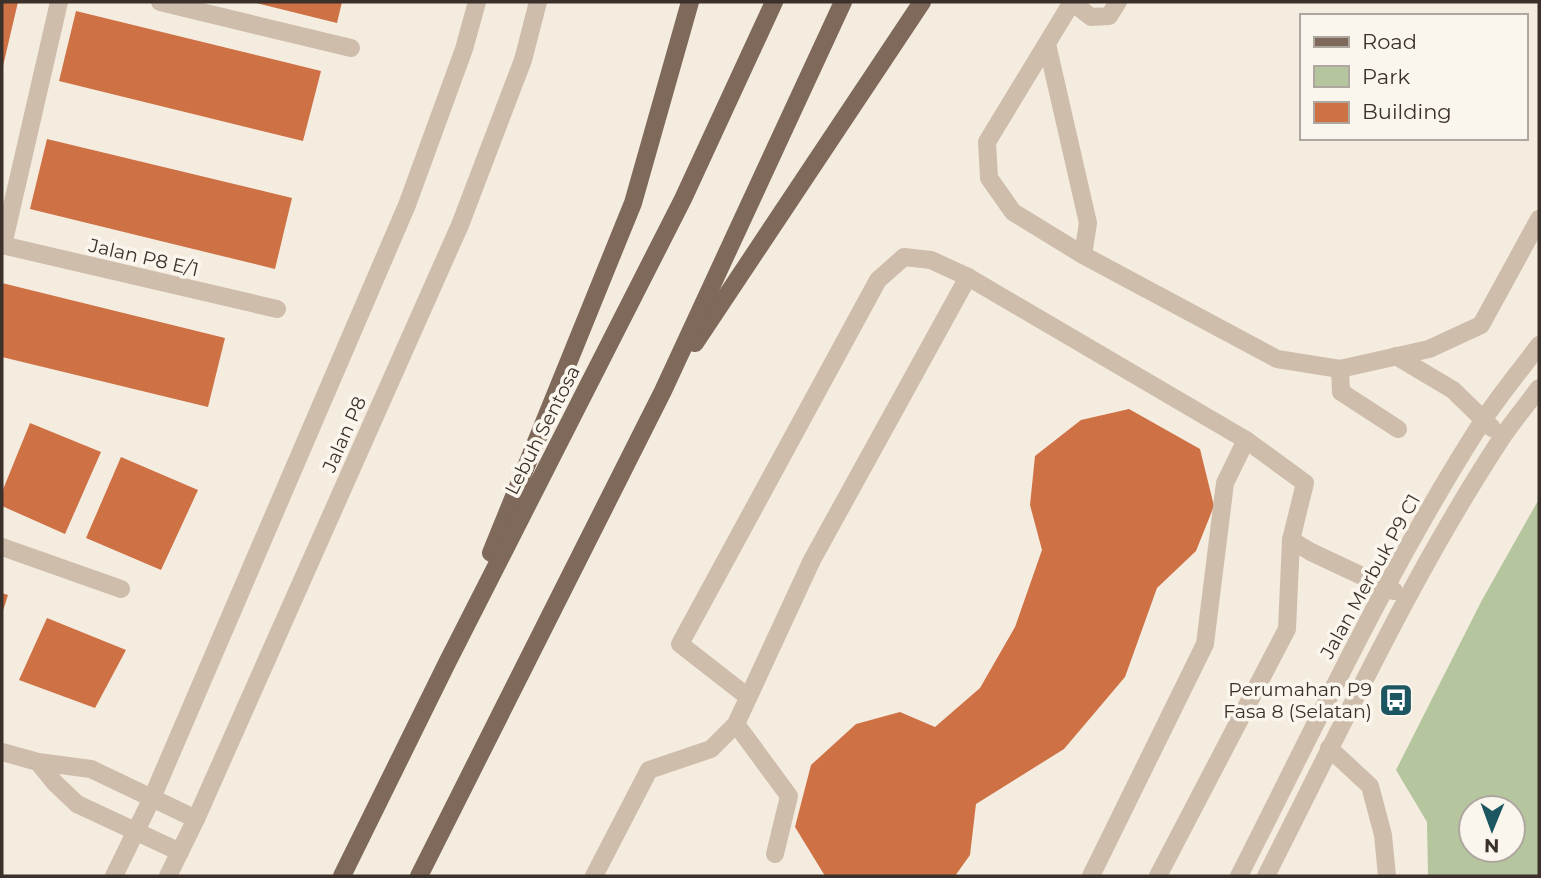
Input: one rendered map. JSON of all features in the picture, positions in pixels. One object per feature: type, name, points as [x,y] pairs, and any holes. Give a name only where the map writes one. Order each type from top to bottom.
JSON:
[{"type":"main road","points":[[447,663],[633,203],[690,2]]},
{"type":"main road","name":"Lebuh Sentosa","points":[[342,876],[683,199],[774,2]]},
{"type":"main road","points":[[419,876],[663,391],[843,2]]},
{"type":"main road","points":[[663,391],[922,2]]},
{"type":"street","points":[[2,245],[59,2]]},
{"type":"street","points":[[160,2],[351,48]]},
{"type":"street","name":"Jalan P8","points":[[114,876],[152,799],[407,205],[464,49],[477,2]]},
{"type":"street","name":"Jalan P8","points":[[168,876],[196,819],[460,225],[523,60],[538,2]]},
{"type":"street","points":[[1118,2],[1109,16],[1091,17],[1072,2],[987,142],[989,178],[1013,212],[1083,255],[1278,359],[1340,369],[1429,349],[1481,325],[1539,219]]},
{"type":"street","points":[[1047,44],[1088,223],[1083,255]]},
{"type":"street","name":"Jalan P8 E/1","points":[[2,245],[277,309]]},
{"type":"street","points":[[748,697],[680,644],[878,280],[904,257],[931,260],[968,277],[1246,440],[1305,484],[1291,540],[1287,629],[1158,876]]},
{"type":"street","points":[[594,876],[649,770],[711,749],[736,723],[812,559],[968,277]]},
{"type":"street","name":"Jalan Merbuk P9 C1","points":[[1239,876],[1386,587],[1421,525],[1483,421],[1539,345]]},
{"type":"street","points":[[1396,356],[1453,390],[1502,438]]},
{"type":"street","points":[[1340,369],[1341,392],[1398,429]]},
{"type":"street","points":[[1266,876],[1329,748],[1437,544],[1502,438],[1539,388]]},
{"type":"street","points":[[1091,876],[1205,644],[1225,482],[1246,440]]},
{"type":"street","points":[[1291,540],[1408,597]]},
{"type":"street","points":[[2,547],[121,589]]},
{"type":"street","points":[[736,723],[789,796],[775,854]]},
{"type":"street","points":[[1329,748],[1370,786],[1383,835],[1387,876]]},
{"type":"street","points":[[2,752],[37,762],[91,769],[196,819]]},
{"type":"street","points":[[37,762],[77,804],[180,852]]},
{"type":"green space","points":[[1539,499],[1539,876],[1428,876],[1427,822],[1396,770],[1482,600]]},
{"type":"building","points":[[2,2],[18,2],[3,66],[2,66]]},
{"type":"building","points":[[252,2],[342,2],[337,23]]},
{"type":"building","points":[[76,11],[321,71],[303,141],[59,81]]},
{"type":"building","points":[[47,139],[292,198],[275,269],[30,209]]},
{"type":"building","points":[[2,283],[225,338],[208,407],[2,357]]},
{"type":"building","points":[[1129,409],[1200,449],[1214,506],[1196,551],[1157,588],[1125,677],[1064,749],[976,804],[970,855],[955,876],[825,876],[795,827],[811,765],[856,724],[900,712],[935,727],[980,688],[1015,627],[1042,550],[1030,505],[1035,456],[1081,420]]},
{"type":"building","points":[[30,423],[101,452],[65,534],[2,506],[2,492]]},
{"type":"building","points":[[121,457],[198,490],[161,570],[86,538]]},
{"type":"building","points":[[2,593],[8,595],[2,614]]},
{"type":"building","points":[[47,618],[126,650],[95,708],[19,680]]},
{"type":"place","name":"Perumahan P9 Fasa 8 (Selatan)","points":[[1396,700]]}]
